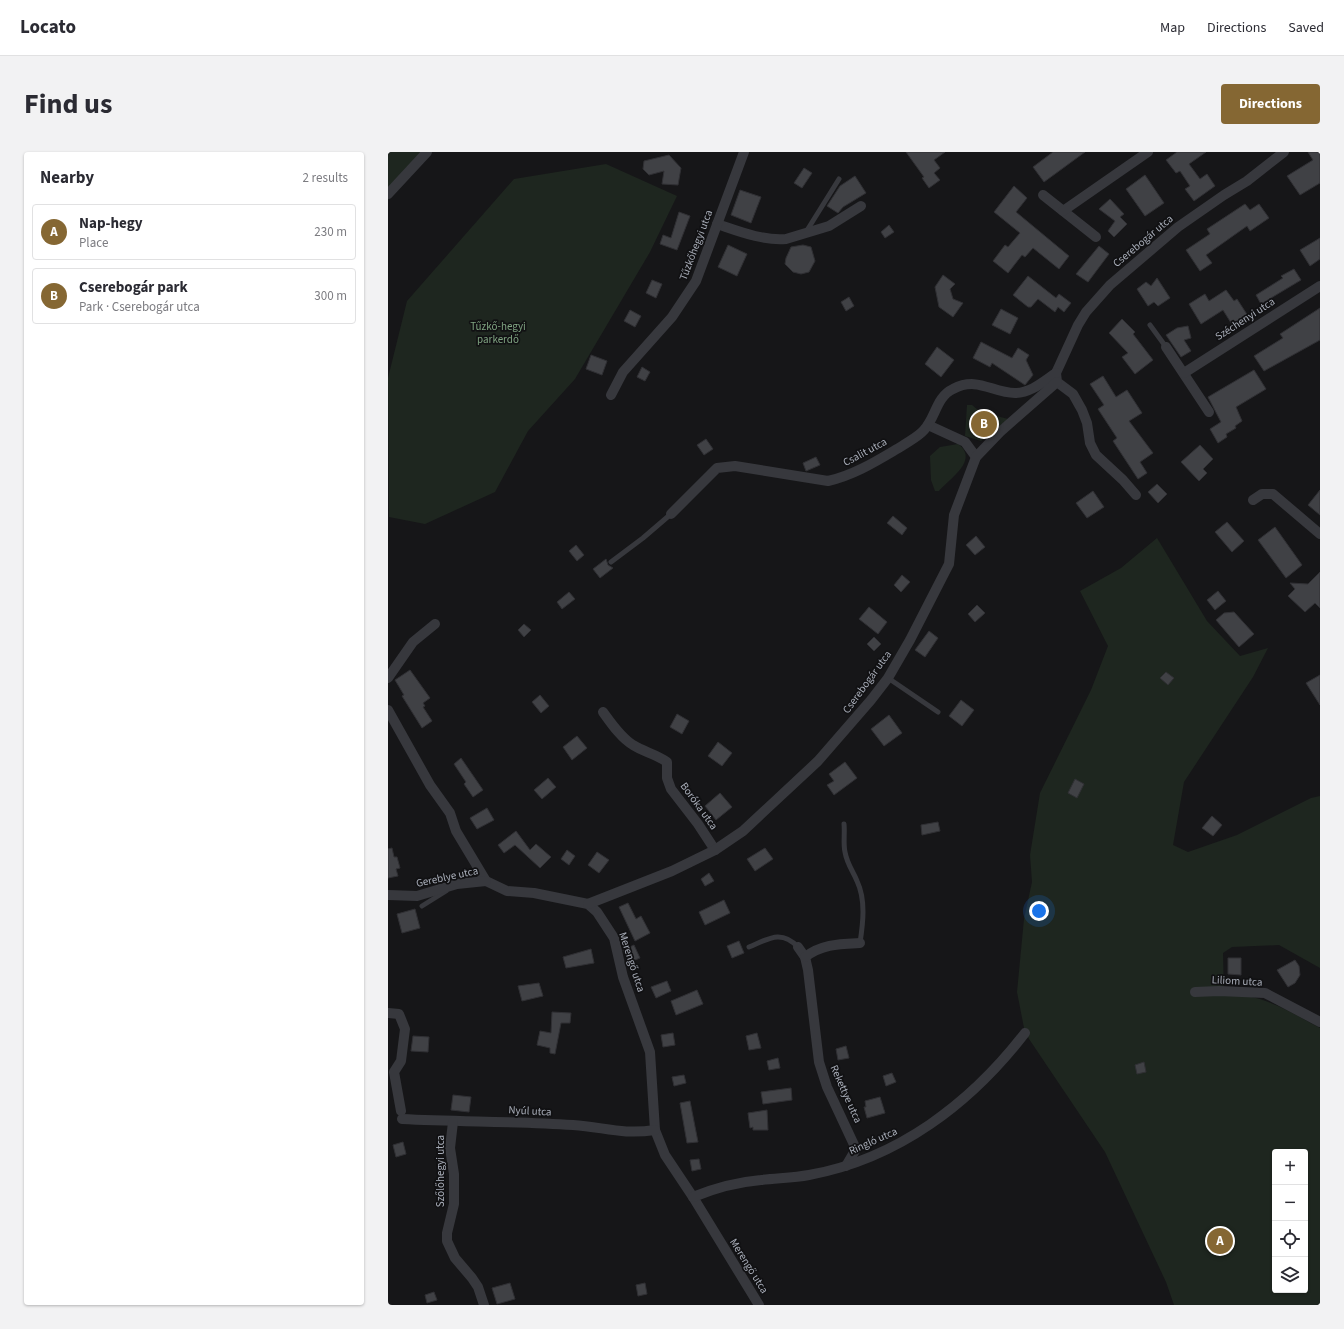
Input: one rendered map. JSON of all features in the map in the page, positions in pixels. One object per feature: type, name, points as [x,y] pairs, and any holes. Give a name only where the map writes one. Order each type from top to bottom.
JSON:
[{"type":"street","points":[[388,194],[427,152]]},
{"type":"street","name":"Tűzkőhegyi utca","points":[[611,395],[623,372],[672,318],[688,296],[696,281],[744,152]]},
{"type":"street","points":[[1063,211],[1148,152]]},
{"type":"street","name":"Cserebogár utca","points":[[588,904],[672,871],[715,850],[743,831],[818,761],[862,711],[888,678],[910,640],[947,569],[952,543],[954,515],[976,457],[1000,432],[1045,395],[1057,377],[1078,325],[1086,312],[1110,284],[1178,227],[1224,195],[1247,182],[1284,152]]},
{"type":"street","points":[[1043,195],[1096,237]]},
{"type":"street","points":[[717,224],[749,235],[780,240],[829,226],[861,206]]},
{"type":"street","name":"Széchenyi utca","points":[[1184,373],[1320,286]]},
{"type":"street","points":[[1166,347],[1209,412]]},
{"type":"street","points":[[1057,377],[1073,394],[1082,410],[1087,423],[1090,443],[1096,454],[1124,480],[1136,494]]},
{"type":"street","name":"Csalit utca","points":[[671,514],[717,468],[735,466],[828,481],[843,478],[873,464],[916,436],[928,425],[940,400],[948,391],[957,387],[977,383],[1016,393],[1031,389],[1057,377]]},
{"type":"street","points":[[928,425],[965,442],[976,457]]},
{"type":"street","points":[[1253,500],[1262,494],[1273,494],[1320,534]]},
{"type":"street","points":[[388,678],[413,642],[434,624]]},
{"type":"street","points":[[388,710],[430,785],[450,814],[456,831],[486,881],[507,891],[534,893],[588,904]]},
{"type":"street","name":"Boróka utca","points":[[602,712],[616,730],[632,745],[658,755],[667,762],[668,778],[671,789],[698,824],[715,850]]},
{"type":"street","name":"Gereblye utca","points":[[388,896],[417,896],[458,884],[486,881]]},
{"type":"street","name":"Merengő utca","points":[[588,904],[597,912],[614,938],[623,977],[650,1052],[655,1130],[664,1155],[693,1197],[759,1305]]},
{"type":"street","points":[[805,957],[814,950],[828,945],[860,943]]},
{"type":"street","name":"Rekettye utca","points":[[798,947],[805,957],[808,970],[819,1062],[828,1087],[856,1149],[846,1166]]},
{"type":"street","name":"Liliom utca","points":[[1195,992],[1219,990],[1265,993],[1320,1022]]},
{"type":"street","name":"Nyúl utca","points":[[388,1013],[399,1014],[405,1029],[401,1060],[394,1072],[402,1115],[453,1122],[517,1121],[574,1125],[622,1132],[655,1130]]},
{"type":"street","name":"Ringló utca","points":[[693,1197],[715,1188],[760,1180],[809,1175],[846,1166],[884,1152],[922,1131],[994,1071],[1025,1033]]},
{"type":"street","name":"Szőlőhegyi utca","points":[[453,1122],[450,1148],[454,1174],[454,1204],[447,1233],[447,1241],[455,1258],[472,1278],[478,1288],[484,1305]]},
{"type":"lane","points":[[806,232],[839,179]]},
{"type":"lane","points":[[1150,325],[1166,347]]},
{"type":"lane","points":[[611,562],[643,538],[671,514]]},
{"type":"lane","points":[[888,678],[938,712]]},
{"type":"lane","points":[[844,824],[844,851],[848,866],[858,881],[862,896],[863,919],[860,943]]},
{"type":"lane","points":[[422,906],[458,884]]},
{"type":"lane","points":[[749,947],[774,937],[780,937],[788,938],[798,947]]},
{"type":"green space","points":[[388,152],[428,152],[388,200]]},
{"type":"green space","name":"Tűzkő-hegyi parkerdő","points":[[606,164],[677,196],[650,252],[575,379],[528,431],[495,492],[425,524],[389,517],[388,378],[407,301],[514,179]]},
{"type":"green space","points":[[967,405],[972,405],[985,416],[993,415],[1008,419],[981,441],[965,436]]},
{"type":"green space","points":[[958,444],[964,450],[966,456],[964,463],[955,475],[939,491],[935,491],[931,480],[930,456],[940,447]]},
{"type":"green space","points":[[1157,538],[1207,621],[1240,656],[1268,648],[1253,677],[1184,782],[1173,845],[1188,852],[1237,835],[1311,798],[1320,796],[1320,968],[1279,945],[1232,947],[1223,953],[1224,995],[1238,995],[1263,1000],[1274,1004],[1320,1028],[1320,1305],[1174,1305],[1166,1282],[1105,1152],[1025,1033],[1017,992],[1024,919],[1032,882],[1030,855],[1040,793],[1091,690],[1108,646],[1080,591],[1121,568]]},
{"type":"building","points":[[906,152],[945,152],[934,160],[940,168],[934,173],[940,180],[929,188],[922,178],[924,177]]},
{"type":"building","points":[[1053,152],[1085,152],[1044,182],[1033,167]]},
{"type":"building","points":[[1177,152],[1206,152],[1189,164],[1200,179],[1207,174],[1215,186],[1194,201],[1185,189],[1190,186],[1180,171],[1176,173],[1166,160]]},
{"type":"building","points":[[1308,152],[1320,152],[1320,183],[1300,195],[1287,176],[1313,160]]},
{"type":"building","points":[[669,155],[681,168],[678,185],[662,184],[664,171],[649,175],[643,169],[644,161]]},
{"type":"building","points":[[804,168],[812,173],[802,188],[794,183]]},
{"type":"building","points":[[1145,175],[1164,203],[1145,216],[1126,189]]},
{"type":"building","points":[[855,176],[866,193],[843,207],[838,213],[827,206],[840,186]]},
{"type":"building","points":[[1014,186],[1027,198],[1016,212],[1069,256],[1059,269],[1033,248],[1025,257],[1022,255],[1008,273],[993,261],[1005,245],[1008,247],[1020,233],[994,212]]},
{"type":"building","points":[[740,190],[761,197],[751,223],[731,215]]},
{"type":"building","points":[[1110,199],[1124,214],[1120,217],[1127,224],[1114,237],[1108,231],[1115,221],[1099,209]]},
{"type":"building","points":[[1245,204],[1250,210],[1259,204],[1269,218],[1250,231],[1247,226],[1206,255],[1212,263],[1200,271],[1186,250],[1210,234],[1207,229]]},
{"type":"building","points":[[679,212],[690,216],[677,250],[660,244],[663,235],[671,238]]},
{"type":"building","points":[[889,225],[894,232],[885,238],[881,232]]},
{"type":"building","points":[[1320,238],[1320,259],[1310,266],[1300,250]]},
{"type":"building","points":[[728,245],[747,254],[737,276],[718,267]]},
{"type":"building","points":[[803,245],[811,247],[815,261],[809,272],[801,274],[793,272],[785,264],[791,247]]},
{"type":"building","points":[[1099,246],[1109,254],[1088,282],[1076,274]]},
{"type":"building","points":[[1294,269],[1301,280],[1261,304],[1256,295],[1283,278],[1281,276]]},
{"type":"building","points":[[943,275],[955,284],[950,289],[953,299],[963,303],[953,317],[939,307],[935,287]]},
{"type":"building","points":[[1028,276],[1056,298],[1059,294],[1071,303],[1064,312],[1058,307],[1055,312],[1038,299],[1031,307],[1028,307],[1013,295]]},
{"type":"building","points":[[1157,278],[1170,298],[1158,306],[1154,302],[1148,306],[1137,289],[1146,282],[1151,286]]},
{"type":"building","points":[[652,280],[662,284],[656,298],[646,293]]},
{"type":"building","points":[[1226,290],[1234,301],[1237,299],[1248,316],[1233,326],[1223,310],[1201,324],[1189,304],[1205,294],[1209,301]]},
{"type":"building","points":[[849,297],[854,306],[846,311],[841,302]]},
{"type":"building","points":[[1320,308],[1320,340],[1264,371],[1254,356],[1283,338],[1280,334]]},
{"type":"building","points":[[1001,309],[1018,318],[1010,334],[992,325]]},
{"type":"building","points":[[630,310],[641,316],[635,327],[624,321]]},
{"type":"building","points":[[1122,319],[1135,332],[1133,334],[1153,360],[1135,374],[1122,357],[1128,353],[1109,333]]},
{"type":"building","points":[[1188,326],[1191,338],[1184,340],[1191,351],[1181,357],[1166,335],[1177,328]]},
{"type":"building","points":[[981,342],[1012,358],[1018,348],[1029,355],[1026,360],[1033,375],[1025,385],[992,363],[990,367],[973,358]]},
{"type":"building","points":[[937,347],[954,360],[941,377],[925,364]]},
{"type":"building","points":[[591,355],[607,361],[602,375],[586,369]]},
{"type":"building","points":[[642,367],[650,372],[645,381],[637,377]]},
{"type":"building","points":[[1254,370],[1266,389],[1236,407],[1242,421],[1235,426],[1236,428],[1226,434],[1227,437],[1218,443],[1210,429],[1221,422],[1208,397]]},
{"type":"building","points":[[1103,376],[1116,397],[1127,390],[1142,413],[1129,421],[1153,453],[1140,462],[1147,473],[1138,479],[1113,441],[1117,438],[1098,409],[1104,405],[1090,384]]},
{"type":"building","points":[[706,439],[713,449],[704,455],[697,445]]},
{"type":"building","points":[[1200,445],[1213,459],[1203,469],[1207,473],[1199,481],[1181,462]]},
{"type":"building","points":[[816,457],[820,465],[806,471],[803,463]]},
{"type":"building","points":[[1157,484],[1167,494],[1158,503],[1148,492]]},
{"type":"building","points":[[1320,490],[1320,515],[1308,505]]},
{"type":"building","points":[[1093,491],[1104,507],[1087,518],[1076,503]]},
{"type":"building","points":[[893,516],[907,528],[902,535],[887,523]]},
{"type":"building","points":[[1227,522],[1244,541],[1232,552],[1215,532]]},
{"type":"building","points":[[1275,527],[1302,565],[1286,578],[1258,540]]},
{"type":"building","points":[[976,536],[985,547],[975,555],[966,545]]},
{"type":"building","points":[[576,545],[584,555],[577,561],[569,551]]},
{"type":"building","points":[[606,559],[608,565],[613,568],[600,578],[593,569]]},
{"type":"building","points":[[1320,572],[1320,608],[1315,603],[1305,612],[1288,596],[1295,589],[1290,583],[1308,584]]},
{"type":"building","points":[[902,575],[910,582],[901,592],[894,585]]},
{"type":"building","points":[[1218,591],[1226,601],[1215,610],[1207,600]]},
{"type":"building","points":[[569,592],[575,599],[562,609],[557,602]]},
{"type":"building","points":[[977,605],[985,613],[975,622],[968,614]]},
{"type":"building","points":[[869,607],[887,622],[878,634],[859,619]]},
{"type":"building","points":[[1234,612],[1254,634],[1239,647],[1216,620],[1224,613]]},
{"type":"building","points":[[524,624],[531,630],[524,637],[518,630]]},
{"type":"building","points":[[929,631],[938,638],[925,657],[915,650]]},
{"type":"building","points":[[874,637],[881,644],[874,651],[867,644]]},
{"type":"building","points":[[410,670],[430,698],[423,703],[425,706],[423,707],[432,721],[422,728],[402,696],[404,695],[395,680]]},
{"type":"building","points":[[1166,672],[1174,678],[1168,685],[1160,678]]},
{"type":"building","points":[[1320,675],[1320,705],[1306,683]]},
{"type":"building","points":[[540,695],[549,706],[541,713],[532,702]]},
{"type":"building","points":[[961,700],[974,710],[962,726],[949,716]]},
{"type":"building","points":[[677,714],[689,721],[682,734],[670,727]]},
{"type":"building","points":[[889,715],[902,733],[884,746],[871,729]]},
{"type":"building","points":[[577,736],[587,748],[572,760],[563,747]]},
{"type":"building","points":[[718,742],[732,753],[722,766],[708,756]]},
{"type":"building","points":[[461,758],[483,790],[473,797],[464,784],[466,782],[454,764]]},
{"type":"building","points":[[845,762],[857,778],[834,795],[827,785],[834,781],[829,774]]},
{"type":"building","points":[[548,778],[556,787],[542,799],[534,790]]},
{"type":"building","points":[[1075,779],[1084,784],[1077,798],[1068,793]]},
{"type":"building","points":[[720,793],[732,807],[716,820],[705,806]]},
{"type":"building","points":[[487,808],[494,820],[477,829],[470,818]]},
{"type":"building","points":[[1212,816],[1222,825],[1213,836],[1202,828]]},
{"type":"building","points":[[938,822],[940,831],[922,835],[921,825]]},
{"type":"building","points":[[516,831],[530,850],[536,844],[551,857],[540,868],[515,845],[504,853],[498,845]]},
{"type":"building","points":[[392,848],[394,857],[397,857],[400,868],[396,869],[398,876],[388,878],[388,849]]},
{"type":"building","points":[[765,848],[773,859],[755,871],[747,859]]},
{"type":"building","points":[[567,850],[575,856],[569,865],[561,859]]},
{"type":"building","points":[[597,852],[609,860],[599,873],[588,865]]},
{"type":"building","points":[[709,873],[714,881],[705,886],[701,879]]},
{"type":"building","points":[[724,900],[730,913],[705,925],[699,912]]},
{"type":"building","points":[[628,903],[636,919],[641,916],[650,933],[635,941],[619,907]]},
{"type":"building","points":[[415,909],[420,928],[402,933],[397,914]]},
{"type":"building","points":[[739,941],[744,953],[732,958],[727,946]]},
{"type":"building","points":[[634,945],[640,958],[628,963],[623,950]]},
{"type":"building","points":[[591,949],[594,963],[566,968],[563,957]]},
{"type":"building","points":[[1228,958],[1241,958],[1241,975],[1228,974]]},
{"type":"building","points":[[1295,960],[1299,966],[1300,975],[1295,983],[1288,987],[1277,970]]},
{"type":"building","points":[[667,981],[671,991],[656,998],[651,987]]},
{"type":"building","points":[[539,983],[543,996],[522,1001],[518,986]]},
{"type":"building","points":[[697,990],[703,1004],[676,1015],[671,1001]]},
{"type":"building","points":[[552,1012],[571,1013],[570,1023],[561,1023],[555,1054],[550,1053],[550,1048],[537,1045],[540,1031],[551,1033]]},
{"type":"building","points":[[673,1033],[675,1045],[663,1047],[661,1035]]},
{"type":"building","points":[[757,1033],[761,1048],[749,1050],[746,1036]]},
{"type":"building","points":[[413,1036],[429,1037],[428,1052],[411,1051]]},
{"type":"building","points":[[846,1046],[849,1058],[838,1060],[836,1049]]},
{"type":"building","points":[[778,1058],[780,1068],[769,1070],[767,1061]]},
{"type":"building","points":[[1144,1062],[1146,1072],[1137,1074],[1135,1065]]},
{"type":"building","points":[[892,1073],[896,1082],[886,1086],[883,1076]]},
{"type":"building","points":[[684,1075],[686,1083],[674,1086],[672,1077]]},
{"type":"building","points":[[791,1088],[792,1100],[763,1104],[761,1092]]},
{"type":"building","points":[[453,1095],[471,1097],[469,1112],[451,1110]]},
{"type":"building","points":[[880,1097],[885,1113],[867,1118],[864,1107],[866,1107],[865,1101]]},
{"type":"building","points":[[690,1101],[698,1142],[687,1143],[680,1103]]},
{"type":"building","points":[[767,1110],[768,1130],[753,1130],[753,1127],[750,1128],[748,1113]]},
{"type":"building","points":[[403,1142],[406,1154],[396,1157],[393,1145]]},
{"type":"building","points":[[699,1159],[701,1169],[692,1171],[690,1160]]},
{"type":"building","points":[[510,1283],[515,1299],[497,1304],[492,1288]]},
{"type":"building","points":[[645,1283],[647,1294],[638,1296],[636,1285]]},
{"type":"building","points":[[434,1292],[437,1300],[427,1303],[425,1295]]},
{"type":"place","name":"Cserebogár park","points":[[984,424]]},
{"type":"place","name":"Nap-hegy","points":[[1220,1241]]}]
